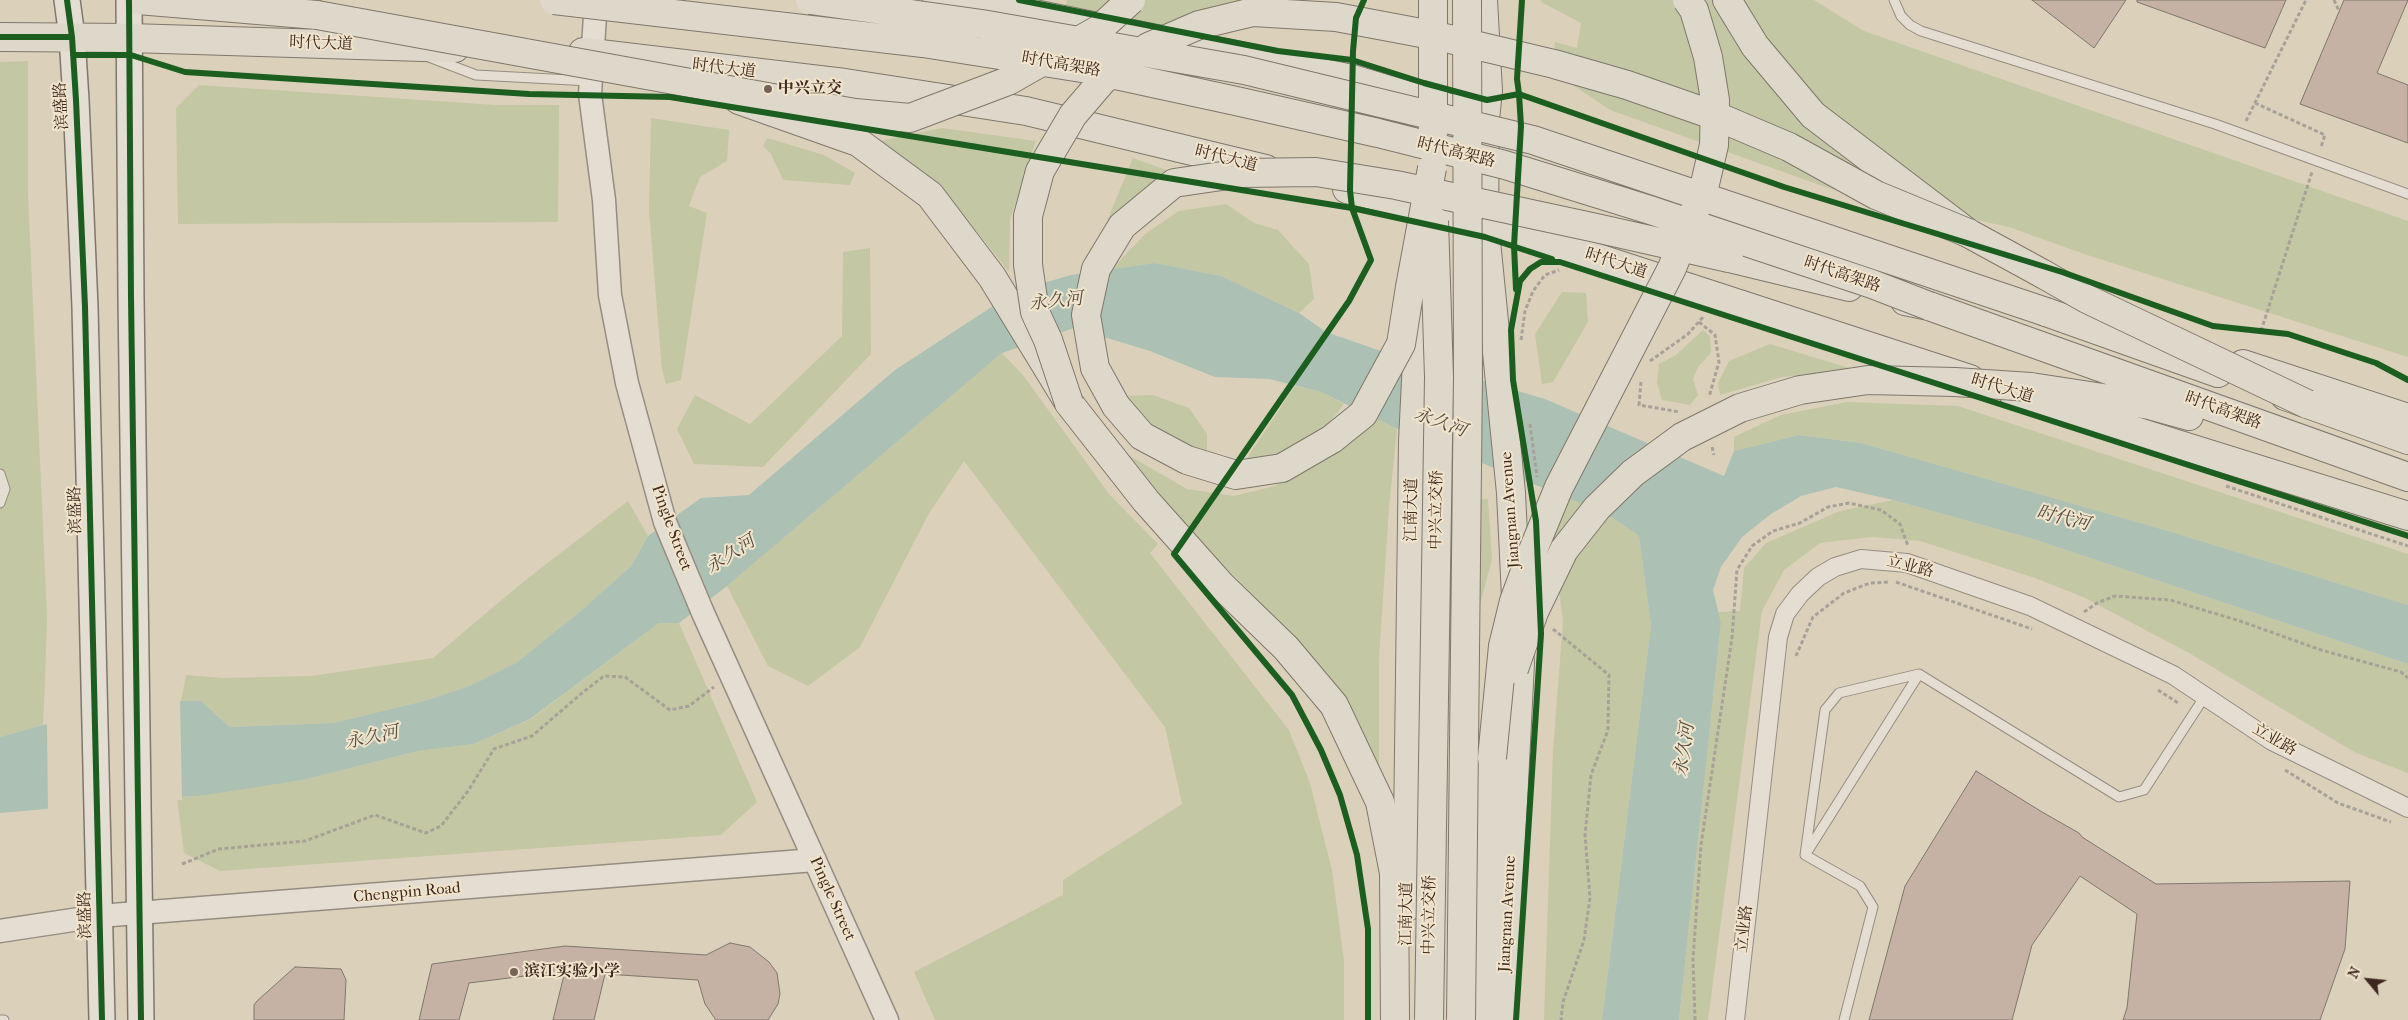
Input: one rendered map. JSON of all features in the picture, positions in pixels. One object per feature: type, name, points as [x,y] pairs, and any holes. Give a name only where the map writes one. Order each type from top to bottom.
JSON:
[{"type":"main road","name":"滨盛路","points":[[67,0],[72,37],[85,307],[102,1020]]},
{"type":"main road","points":[[129,0],[130,297],[141,1020]]},
{"type":"main road","points":[[138,0],[317,15],[855,113],[910,118],[1008,81],[1098,30],[1131,0]]},
{"type":"main road","name":"时代高架路","points":[[554,0],[923,43],[1088,69],[1378,133],[1505,165],[1872,284],[2404,475]]},
{"type":"main road","name":"时代高架路","points":[[810,0],[991,25],[1244,70],[1534,140],[1900,261],[2408,440]]},
{"type":"main road","points":[[937,0],[1024,12],[1350,79],[1485,119],[1547,132],[2408,418]]},
{"type":"main road","name":"江南大道","points":[[1405,1020],[1413,441],[1421,274],[1429,207],[1422,99],[1423,0]]},
{"type":"main road","name":"中兴立交桥","points":[[1429,1020],[1439,378],[1432,168],[1433,0]]},
{"type":"main road","points":[[1461,1020],[1468,375],[1466,0]]},
{"type":"main road","name":"Jiangnan Avenue","points":[[1483,0],[1488,91],[1485,119],[1484,221],[1511,493],[1520,663],[1502,1020]]},
{"type":"main road","points":[[1486,1020],[1492,758],[1503,646],[1514,601],[1559,487],[1672,268],[1704,188],[1714,145],[1714,100],[1708,57],[1694,10],[1688,0]]},
{"type":"main road","points":[[1727,0],[1755,46],[1814,116],[1968,233]]},
{"type":"main road","points":[[1069,403],[1048,340],[1035,312],[1028,265],[1028,216],[1040,171],[1073,115],[1103,80],[1148,47],[1199,25],[1253,12],[1336,17],[1437,36],[1554,64],[1628,85],[1716,116],[1789,148],[1876,195],[1968,233],[2087,299],[2307,404]]},
{"type":"main road","name":"时代大道","points":[[0,37],[130,38],[592,53],[845,83],[1026,110],[1484,221],[1909,360],[2408,516]]},
{"type":"main road","points":[[685,82],[858,142],[930,195],[992,277],[1069,403],[1152,508],[1221,585],[1286,648],[1334,705],[1380,802],[1394,874],[1395,1020]]},
{"type":"main road","points":[[1432,168],[1429,186],[1427,195],[1410,287],[1401,344],[1363,414],[1332,439],[1282,468],[1236,475],[1187,460],[1142,436],[1116,406],[1095,368],[1086,315],[1096,269],[1122,226],[1174,183],[1242,173],[1316,172],[1396,185],[1405,187],[1415,189],[1424,191],[1434,193],[1596,228],[1929,306]]},
{"type":"main road","points":[[1492,758],[1510,681],[1534,612],[1564,550],[1597,508],[1633,473],[1682,437],[1740,408],[1800,390],[1868,380],[1954,382],[2031,387],[2149,405],[2404,475]]},
{"type":"street","name":"Pingle Street","points":[[596,0],[590,94],[604,200],[610,295],[627,383],[665,522],[703,613],[887,1020]]},
{"type":"street","name":"立业路","points":[[1735,1020],[1778,637],[1785,614],[1800,594],[1818,577],[1836,567],[1861,559],[1907,563],[2030,606],[2173,675],[2272,741],[2408,808]]},
{"type":"street","name":"Chengpin Road","points":[[0,931],[100,916],[814,860]]},
{"type":"lane","points":[[1894,0],[1901,16],[1910,25],[1921,31],[2240,133],[2408,194]]},
{"type":"lane","points":[[401,47],[476,75],[590,81]]},
{"type":"lane","points":[[0,474],[5,489],[0,503]]},
{"type":"lane","points":[[1805,855],[1919,674]]},
{"type":"lane","points":[[1805,855],[1825,710],[1839,693],[1919,674],[2119,797],[2144,790],[2204,696]]},
{"type":"lane","points":[[1805,855],[1860,886],[1873,907],[1844,1020]]},
{"type":"path","points":[[2240,133],[2306,0]]},
{"type":"path","points":[[2334,0],[2339,12]]},
{"type":"path","points":[[2255,103],[2325,135],[2261,331]]},
{"type":"path","points":[[1648,363],[1681,340],[1699,322],[1703,312],[1712,311]]},
{"type":"path","points":[[1699,322],[1715,335],[1718,353],[1719,362],[1709,398]]},
{"type":"path","points":[[2252,330],[2270,332]]},
{"type":"path","points":[[1641,376],[1639,405],[1685,413]]},
{"type":"path","points":[[1530,422],[1537,481]]},
{"type":"path","points":[[1710,439],[1714,455]]},
{"type":"path","points":[[2230,479],[2249,485]]},
{"type":"path","points":[[1695,1020],[1693,959],[1701,845],[1732,638],[1737,570],[1752,546],[1773,531],[1800,523],[1828,507],[1849,503],[1882,510],[1900,524],[1910,551]]},
{"type":"path","points":[[1796,663],[1797,654],[1813,617],[1844,593],[1870,583],[1894,582],[2041,632]]},
{"type":"path","points":[[2082,614],[2097,603],[2115,596],[2170,600],[2240,621],[2321,650],[2401,672],[2408,678]]},
{"type":"path","points":[[1553,629],[1609,676],[1608,730],[1591,775],[1585,835],[1590,898],[1584,940],[1563,1002],[1561,1020]]},
{"type":"path","points":[[182,864],[219,849],[305,841],[375,815],[426,833],[441,826],[468,791],[494,749],[532,736],[604,676],[625,677],[670,710],[690,706],[731,675]]},
{"type":"path","points":[[2153,687],[2194,713]]},
{"type":"path","points":[[2278,766],[2338,803],[2399,825]]},
{"type":"green space","points":[[1067,0],[1288,0],[1282,6],[1154,32],[1063,12]]},
{"type":"green space","points":[[1541,0],[1814,0],[1864,31],[2408,221],[2408,357],[2084,254],[2009,227],[1828,188],[1610,110],[1552,71],[1555,42],[1577,48],[1581,23],[1541,2]]},
{"type":"green space","points":[[28,61],[28,193],[47,616],[45,683],[43,725],[0,737],[0,62]]},
{"type":"green space","points":[[199,85],[496,105],[559,105],[558,222],[178,224],[176,108]]},
{"type":"green space","points":[[651,118],[729,130],[727,161],[700,177],[689,206],[707,213],[681,380],[666,384],[662,370],[649,211]]},
{"type":"green space","points":[[942,128],[1036,141],[1010,220],[1009,272],[967,219],[940,190],[875,142]]},
{"type":"green space","points":[[767,138],[824,155],[855,173],[850,185],[783,180],[771,154],[763,146]]},
{"type":"green space","points":[[1133,158],[1186,177],[1118,213],[1107,221]]},
{"type":"green space","points":[[1226,204],[1254,223],[1278,230],[1309,264],[1314,299],[1299,313],[1221,276],[1155,263],[1112,269],[1145,234],[1179,211]]},
{"type":"green space","points":[[870,248],[871,354],[763,467],[694,464],[677,429],[695,395],[750,424],[842,336],[843,252]]},
{"type":"green space","points":[[1562,292],[1586,293],[1588,322],[1553,382],[1542,384],[1535,334]]},
{"type":"green space","points":[[1703,330],[1710,336],[1711,353],[1698,367],[1693,379],[1698,395],[1690,405],[1662,400],[1657,383],[1659,364],[1676,355]]},
{"type":"green space","points":[[1770,344],[1859,371],[1782,377],[1720,395],[1718,383],[1729,361]]},
{"type":"green space","points":[[1002,353],[1023,375],[1109,494],[1158,544],[1150,553],[1289,730],[1310,783],[1332,870],[1344,961],[1344,1020],[935,1020],[914,972],[1063,895],[1063,880],[1182,804],[1165,727],[964,461],[928,515],[860,647],[808,686],[768,666],[727,586]]},
{"type":"green space","points":[[1295,386],[1321,392],[1344,404],[1322,432],[1266,464],[1243,464]]},
{"type":"green space","points":[[1153,395],[1189,408],[1207,434],[1207,457],[1144,433],[1124,396]]},
{"type":"green space","points":[[1847,402],[1958,406],[2408,554],[2408,605],[2175,533],[1861,443],[1799,435],[1734,451],[1734,437],[1781,415]]},
{"type":"green space","points":[[1372,417],[1397,429],[1389,507],[1379,659],[1379,776],[1292,635],[1138,478],[1123,452],[1187,489],[1234,496],[1275,486],[1346,446]]},
{"type":"green space","points":[[1546,488],[1607,514],[1639,536],[1651,625],[1602,1020],[1544,1020],[1553,751],[1563,621]]},
{"type":"green space","points":[[1488,499],[1492,559],[1479,608],[1473,500]]},
{"type":"green space","points":[[1893,500],[2033,539],[2408,664],[2408,773],[2356,753],[2189,653],[2083,597],[2035,578],[1920,541],[1872,537],[1820,543],[1784,570],[1762,611],[1708,1020],[1679,1020],[1721,623],[1718,612],[1740,611],[1744,568],[1766,543],[1840,511]]},
{"type":"green space","points":[[628,501],[648,536],[631,566],[583,609],[516,663],[472,685],[424,701],[333,723],[230,727],[201,701],[181,701],[186,675],[223,678],[311,676],[433,658],[523,582]]},
{"type":"green space","points":[[659,623],[679,623],[757,802],[721,835],[220,871],[184,853],[177,798],[303,780],[418,751],[474,744],[531,719]]},
{"type":"water","points":[[1155,263],[1221,276],[1299,313],[1326,332],[1378,350],[1545,399],[1724,476],[1734,451],[1799,435],[1861,443],[2175,533],[2408,605],[2408,664],[2033,539],[1893,500],[1836,487],[1801,496],[1771,514],[1742,537],[1721,567],[1713,590],[1721,623],[1679,1020],[1602,1020],[1651,625],[1639,536],[1607,514],[1391,426],[1321,392],[1269,379],[1215,377],[1150,351],[1074,328],[1002,353],[727,586],[679,623],[659,623],[530,719],[474,744],[418,751],[303,780],[205,795],[0,813],[0,737],[43,725],[181,701],[201,701],[230,727],[333,723],[424,701],[472,685],[516,663],[583,609],[631,566],[648,536],[701,498],[749,495],[895,370],[1016,291],[1071,275]]},
{"type":"pier","points":[[180,699],[182,800],[48,811],[47,722]]},
{"type":"building","points":[[2032,0],[2126,0],[2094,48]]},
{"type":"building","points":[[2137,0],[2286,0],[2265,48],[2137,2]]},
{"type":"building","points":[[2344,0],[2408,0],[2377,73],[2408,85],[2408,143],[2300,104]]},
{"type":"building","points":[[1976,771],[2079,833],[2082,837],[2156,884],[2350,881],[2345,949],[2320,1020],[2123,1020],[2127,1008],[2137,914],[2080,876],[2032,945],[2012,1020],[1869,1020],[1905,886]]},
{"type":"building","points":[[730,943],[750,947],[769,962],[777,973],[780,994],[778,1004],[768,1020],[716,1020],[705,1004],[698,980],[605,974],[594,1020],[553,1020],[565,971],[469,983],[459,1020],[419,1020],[432,964],[565,946],[706,955]]},
{"type":"building","points":[[295,967],[341,969],[346,980],[344,1020],[254,1020],[254,1005],[257,1001]]},
{"type":"cycle path","points":[[67,0],[72,37],[76,100],[85,307],[102,1020]]},
{"type":"cycle path","points":[[129,0],[141,1020]]},
{"type":"cycle path","points":[[1019,0],[1278,51],[1352,60],[1424,83],[1487,100],[1519,94],[1521,126],[1514,246],[1516,289]]},
{"type":"cycle path","points":[[1364,0],[1356,18],[1353,51],[1350,190],[1352,208],[1371,260],[1349,301],[1174,554],[1292,695],[1321,750],[1340,795],[1357,855],[1368,929],[1368,1020]]},
{"type":"cycle path","points":[[1522,0],[1517,79],[1519,94],[1784,187],[2062,272],[2213,326],[2288,334],[2376,363],[2408,380]]},
{"type":"cycle path","points":[[0,37],[72,37]]},
{"type":"cycle path","points":[[73,55],[131,55],[185,72],[529,94],[670,97],[1352,208],[1485,237],[1552,259]]},
{"type":"cycle path","points":[[1516,1020],[1541,634],[1536,521],[1513,380],[1511,330],[1520,281],[1530,269],[1541,262],[1560,262],[2408,536]]},
{"type":"place","name":"中兴立交","points":[[768,89]]},
{"type":"place","name":"滨江实验小学","points":[[514,972]]},
{"type":"water label","name":"永久河","points":[[1056,302]]},
{"type":"water label","name":"永久河","points":[[1440,423]]},
{"type":"water label","name":"时代河","points":[[2063,519]]},
{"type":"water label","name":"永久河","points":[[731,555]]},
{"type":"water label","name":"永久河","points":[[372,738]]},
{"type":"water label","name":"永久河","points":[[1685,750]]}]
